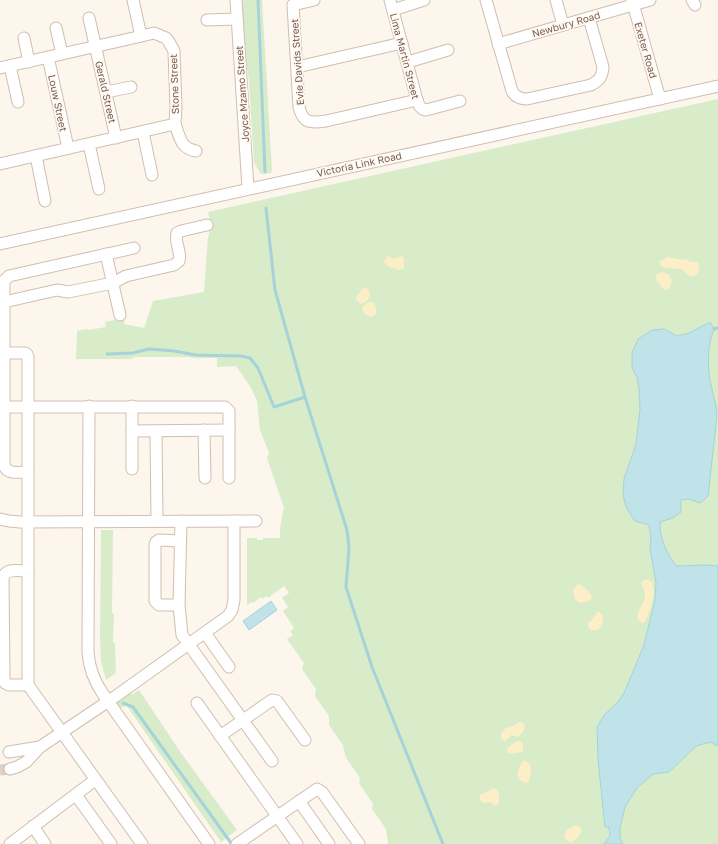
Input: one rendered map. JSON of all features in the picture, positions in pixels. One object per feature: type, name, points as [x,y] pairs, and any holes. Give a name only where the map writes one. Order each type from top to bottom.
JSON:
[{"type":"street","points":[[133,0],[141,36]]},
{"type":"street","name":"Joyce Mzamo Street","points":[[236,0],[248,188]]},
{"type":"street","name":"Evie Davids Street","points":[[314,0],[292,3],[301,115],[306,120],[313,123],[326,121],[417,100]]},
{"type":"street","points":[[392,5],[424,0]]},
{"type":"street","points":[[486,0],[512,91],[520,98],[527,99],[591,85],[599,80],[603,67],[589,18]]},
{"type":"street","points":[[556,0],[563,25]]},
{"type":"street","name":"Newbury Road","points":[[498,44],[589,18],[632,2],[650,0]]},
{"type":"street","name":"Exeter Road","points":[[632,2],[660,99]]},
{"type":"street","name":"Lima Martin Street","points":[[392,5],[420,107],[423,110],[434,109],[460,101]]},
{"type":"street","name":"Gerald Street","points":[[89,18],[116,138]]},
{"type":"street","points":[[207,20],[237,19]]},
{"type":"street","points":[[56,28],[62,54]]},
{"type":"street","name":"Stone Street","points":[[0,164],[175,124],[176,107],[174,51],[166,38],[157,34],[141,36],[5,67]]},
{"type":"street","points":[[24,38],[29,62]]},
{"type":"street","points":[[297,67],[402,43]]},
{"type":"street","points":[[408,62],[448,50]]},
{"type":"street","name":"Louw Street","points":[[48,57],[68,148]]},
{"type":"street","points":[[5,67],[18,102]]},
{"type":"street","name":"Victoria Link Road","points":[[0,244],[248,188],[718,86]]},
{"type":"street","points":[[106,92],[131,87]]},
{"type":"street","points":[[175,124],[183,145],[189,150],[196,151]]},
{"type":"street","points":[[143,132],[152,175]]},
{"type":"street","points":[[89,144],[99,189]]},
{"type":"street","points":[[36,156],[45,201]]},
{"type":"street","points":[[4,302],[57,290],[68,292],[113,283],[126,276],[177,263],[181,256],[176,238],[177,233],[207,225]]},
{"type":"street","points":[[28,472],[9,472],[5,467],[4,283],[7,277],[134,248]]},
{"type":"street","points":[[106,254],[120,315]]},
{"type":"street","points":[[4,353],[25,353],[28,356],[28,685],[142,844]]},
{"type":"street","points":[[89,406],[88,660],[97,686],[209,844]]},
{"type":"street","points":[[132,406],[132,469]]},
{"type":"street","points":[[4,407],[225,407],[229,411],[229,478]]},
{"type":"street","points":[[204,430],[205,478]]},
{"type":"street","points":[[132,431],[229,430]]},
{"type":"street","points":[[156,431],[157,521]]},
{"type":"street","points":[[3,523],[88,521],[256,521]]},
{"type":"street","points":[[181,521],[180,628],[182,635],[272,761]]},
{"type":"street","points":[[10,769],[26,762],[40,747],[62,734],[108,702],[228,616],[234,605],[234,521]]},
{"type":"street","points":[[180,541],[159,540],[155,545],[155,601],[159,605],[180,605]]},
{"type":"street","points":[[28,571],[8,571],[3,577],[4,681],[7,684],[28,685]]},
{"type":"street","points":[[205,633],[229,667]]},
{"type":"street","points":[[220,736],[272,700],[275,700],[305,740]]},
{"type":"street","points":[[197,703],[297,844]]},
{"type":"street","points":[[9,752],[40,747]]},
{"type":"street","points":[[13,843],[33,826],[95,780]]},
{"type":"street","points":[[237,844],[315,789],[321,791],[359,844]]},
{"type":"street","points":[[76,794],[110,844]]},
{"type":"street","points":[[299,801],[329,844]]},
{"type":"street","points":[[33,826],[45,844]]},
{"type":"green space","points":[[240,0],[262,0],[271,173],[261,174],[254,163],[249,81],[242,36]]},
{"type":"green space","points":[[718,99],[718,844],[388,844],[386,829],[372,809],[373,804],[359,783],[360,778],[346,758],[343,745],[329,725],[329,716],[315,696],[316,689],[302,669],[304,663],[287,639],[293,635],[290,631],[294,628],[283,611],[288,607],[282,598],[289,593],[284,586],[268,598],[267,596],[262,599],[261,597],[253,603],[252,602],[247,605],[247,538],[257,538],[257,540],[263,540],[263,538],[280,538],[280,528],[284,508],[267,458],[269,453],[260,430],[257,401],[250,386],[236,366],[217,367],[217,358],[134,357],[132,359],[76,359],[77,331],[106,327],[105,322],[125,318],[124,324],[144,328],[153,301],[204,292],[208,238],[210,230],[212,229],[208,212]]},
{"type":"green space","points":[[101,530],[113,530],[112,613],[114,614],[113,642],[115,643],[116,673],[106,680],[101,661],[100,638]]},
{"type":"green space","points":[[139,690],[181,753],[237,830],[221,842],[127,706],[120,708],[117,703],[129,694],[133,694]]},
{"type":"sand","points":[[388,256],[394,259],[402,256],[404,259],[404,268],[398,270],[386,265],[384,261]]},
{"type":"sand","points":[[668,257],[697,262],[699,266],[698,271],[695,276],[690,276],[681,269],[665,268],[661,266],[659,262]]},
{"type":"sand","points":[[662,272],[669,275],[672,280],[670,288],[666,290],[663,289],[656,279],[656,275]]},
{"type":"sand","points":[[364,287],[368,289],[370,296],[367,301],[361,304],[357,301],[356,297]]},
{"type":"sand","points":[[369,302],[373,302],[376,308],[376,314],[371,317],[366,315],[362,310],[363,306]]},
{"type":"sand","points":[[645,579],[652,582],[653,596],[648,616],[645,622],[642,623],[639,620],[638,613],[645,598],[645,592],[641,583]]},
{"type":"sand","points":[[578,584],[589,591],[592,598],[589,601],[580,603],[575,600],[573,590]]},
{"type":"sand","points":[[597,612],[600,612],[603,616],[602,626],[597,630],[593,630],[588,627],[588,623],[593,619]]},
{"type":"sand","points":[[521,722],[524,724],[525,728],[518,737],[512,735],[505,741],[501,739],[501,734],[504,729]]},
{"type":"sand","points":[[517,741],[521,742],[523,745],[522,752],[509,754],[507,748]]},
{"type":"sand","points":[[525,760],[530,764],[531,774],[529,781],[525,783],[520,780],[517,773],[522,762]]},
{"type":"sand","points":[[493,788],[499,793],[499,803],[496,806],[490,802],[483,803],[480,800],[480,795]]},
{"type":"sand","points":[[573,826],[579,826],[582,831],[571,843],[566,840],[564,835],[568,829]]},
{"type":"water","points":[[710,322],[714,329],[708,357],[709,371],[717,416],[708,496],[700,503],[689,499],[681,500],[681,512],[673,518],[660,522],[660,528],[664,545],[676,566],[718,566],[718,746],[710,742],[696,746],[669,772],[653,774],[637,788],[625,807],[620,828],[620,838],[623,844],[604,844],[610,836],[609,827],[605,827],[598,759],[597,727],[604,715],[618,702],[624,693],[644,645],[655,599],[656,583],[650,549],[651,539],[649,525],[635,521],[627,509],[623,496],[624,479],[636,444],[640,409],[637,377],[632,368],[632,353],[638,339],[652,330],[664,329],[677,336],[689,333]]},
{"type":"water","points":[[271,601],[277,610],[249,630],[243,621]]},
{"type":"waterway","points":[[258,0],[265,172]]},
{"type":"waterway","points":[[266,208],[275,290],[305,397],[347,530],[349,548],[346,587],[372,667],[443,844]]},
{"type":"waterway","points":[[714,329],[718,328]]},
{"type":"waterway","points":[[107,354],[133,353],[149,349],[196,355],[241,356],[250,358],[258,368],[274,407],[305,397]]},
{"type":"waterway","points":[[123,703],[133,707],[231,843]]},
{"type":"tunnel","points":[[0,770],[10,769]]}]
